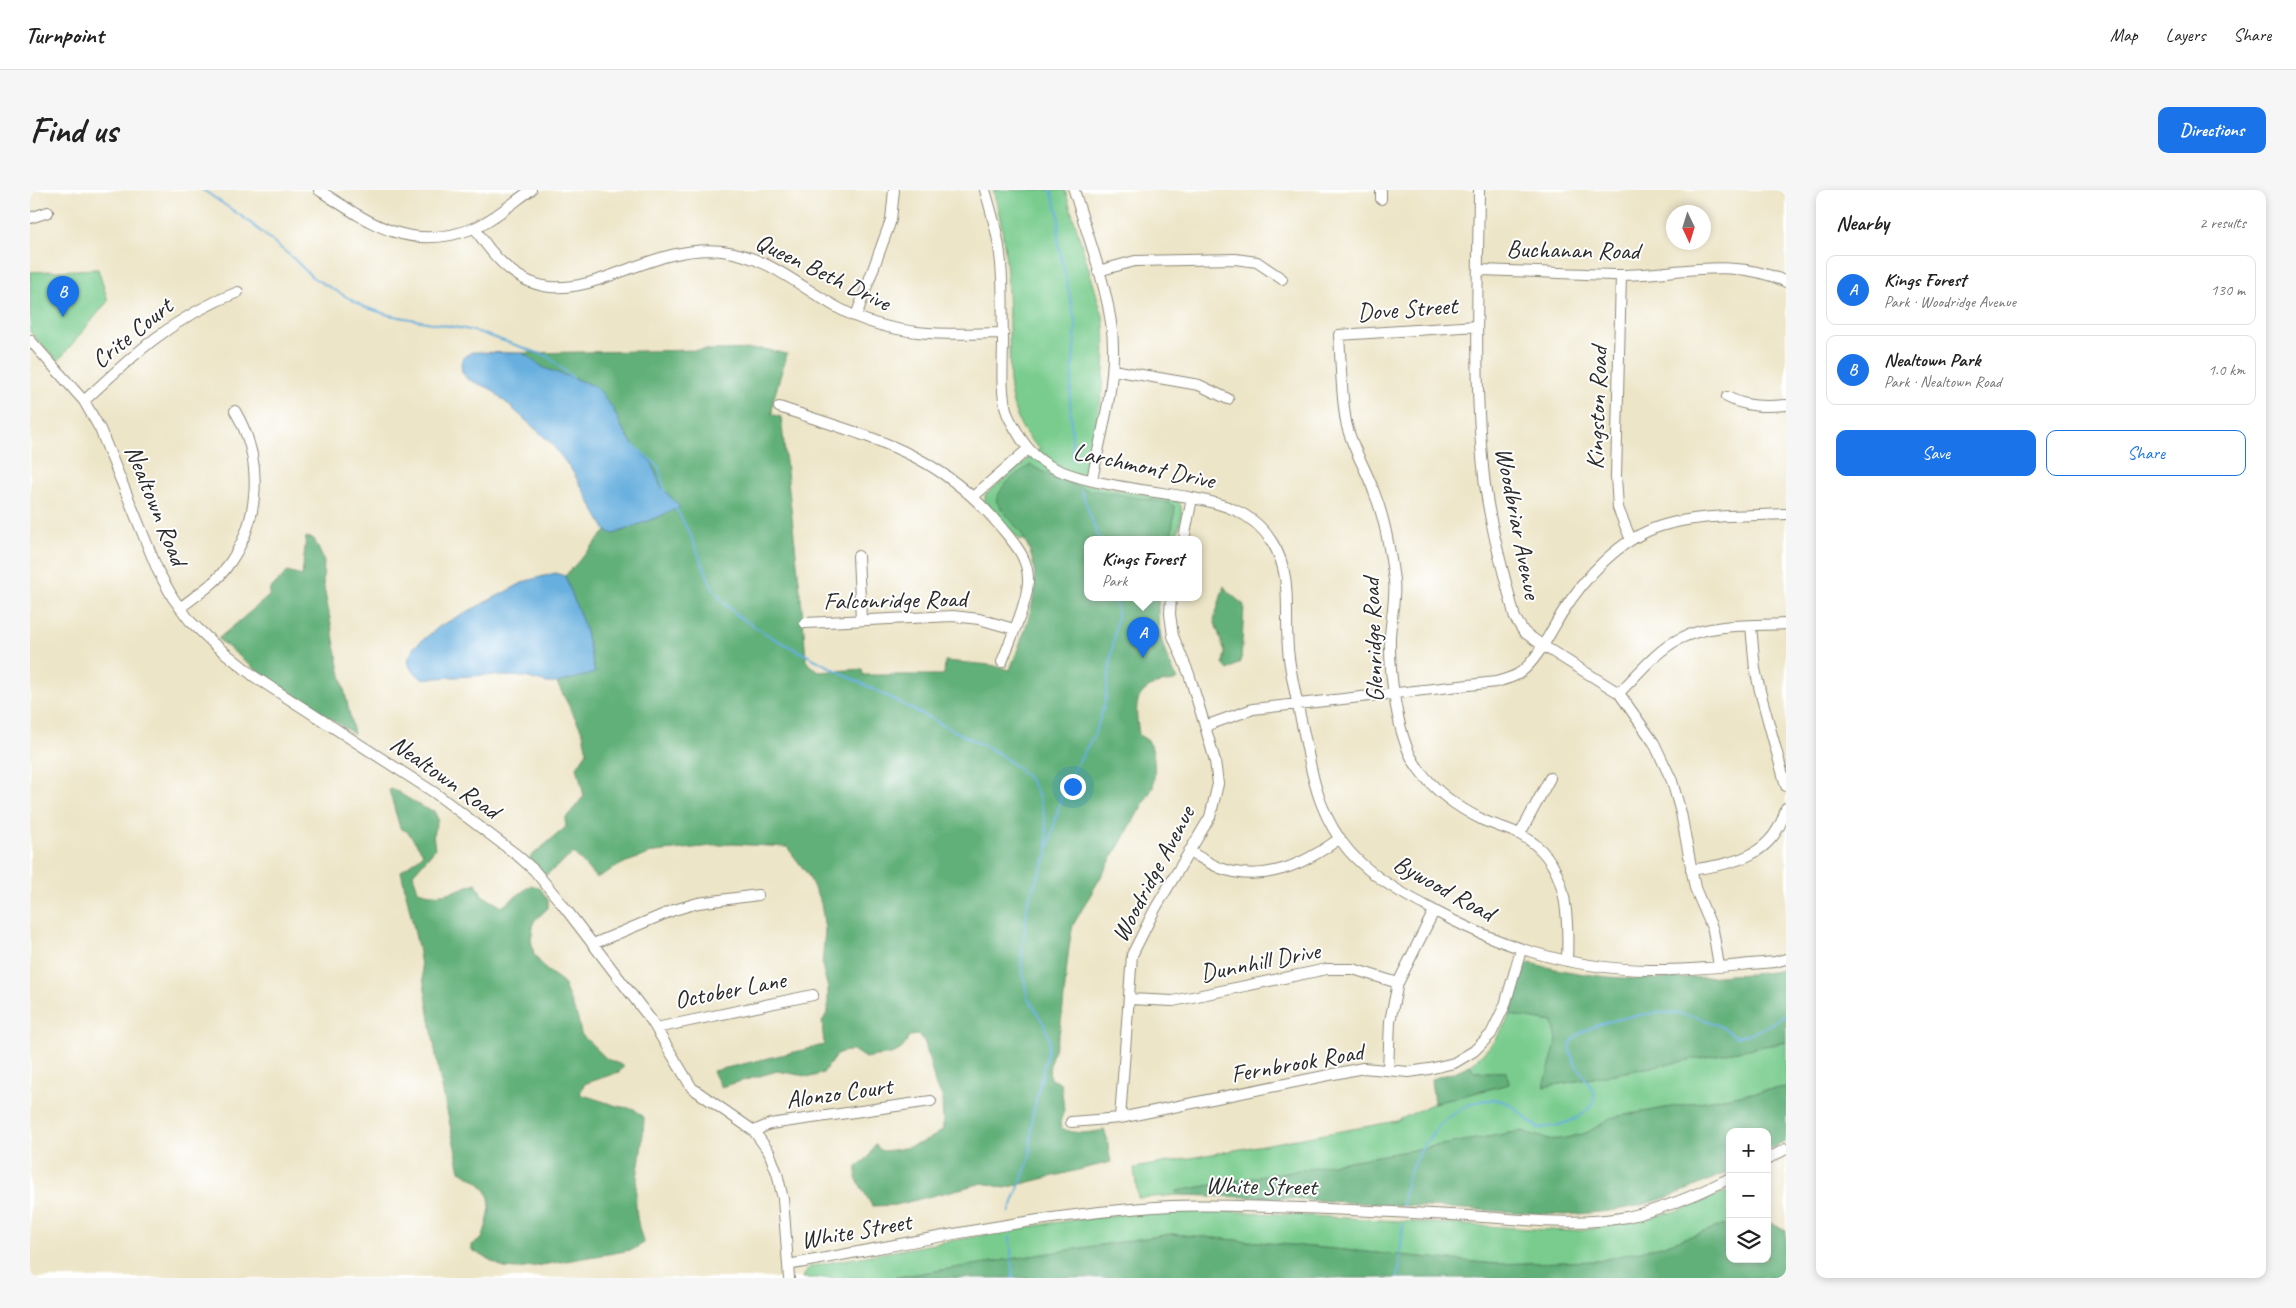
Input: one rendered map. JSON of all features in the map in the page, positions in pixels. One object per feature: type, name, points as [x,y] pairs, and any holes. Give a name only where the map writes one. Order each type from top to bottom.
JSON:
[{"type":"street","points":[[320,190],[366,221],[386,231],[410,237],[428,238],[475,228],[531,190]]},
{"type":"street","points":[[856,316],[890,220],[894,190]]},
{"type":"street","name":"Larchmont Drive","points":[[985,190],[995,225],[1001,264],[1002,333],[1007,413],[1028,449],[1054,469],[1092,480],[1212,501],[1232,507],[1252,519],[1271,539],[1282,560],[1288,582],[1287,599]]},
{"type":"street","points":[[1074,190],[1110,309],[1114,347],[1113,370],[1092,480]]},
{"type":"street","name":"Woodbriar Avenue","points":[[1478,190],[1477,326],[1480,432],[1485,487],[1515,618],[1524,632],[1619,692],[1654,743],[1672,781],[1681,813],[1694,888],[1713,930],[1719,966]]},
{"type":"street","points":[[30,218],[48,212]]},
{"type":"street","name":"Queen Beth Drive","points":[[475,228],[486,245],[508,268],[521,277],[553,287],[571,288],[596,282],[660,257],[721,251],[749,256],[770,266],[856,316],[877,325],[921,334],[1002,333]]},
{"type":"street","points":[[1098,270],[1135,261],[1235,258],[1257,262],[1282,279]]},
{"type":"street","name":"Buchanan Road","points":[[1478,270],[1621,275],[1743,269],[1765,273],[1786,282]]},
{"type":"street","name":"Kingston Road","points":[[1621,275],[1616,476],[1618,508],[1631,540]]},
{"type":"street","name":"Crite Court","points":[[84,401],[161,332],[188,314],[238,292]]},
{"type":"street","name":"Dove Street","points":[[1339,335],[1477,326]]},
{"type":"street","name":"Glenridge Road","points":[[1339,335],[1346,422],[1354,448],[1374,490],[1382,517],[1394,582],[1390,639],[1399,726],[1406,746],[1416,766],[1433,789],[1485,821],[1520,834],[1543,851],[1553,864],[1561,881],[1569,928],[1567,961]]},
{"type":"street","name":"Nealtown Road","points":[[30,340],[84,401],[110,448],[158,571],[180,608],[214,644],[256,677],[435,793],[517,855],[549,888],[593,944],[656,1028],[692,1088],[754,1131],[769,1152],[777,1173],[783,1199],[789,1278]]},
{"type":"street","points":[[1113,370],[1198,385],[1228,399]]},
{"type":"street","points":[[1727,397],[1738,403],[1753,406],[1786,405]]},
{"type":"street","points":[[779,407],[914,454],[941,471],[974,496],[1021,550],[1026,566],[1028,582],[1025,596],[1002,662]]},
{"type":"street","points":[[180,608],[226,570],[240,548],[251,523],[255,482],[250,445],[242,422],[234,411]]},
{"type":"street","points":[[974,496],[1028,449]]},
{"type":"street","points":[[1185,536],[1192,498]]},
{"type":"street","points":[[1204,726],[1253,708],[1496,682],[1518,674],[1531,662],[1574,594],[1605,560],[1631,540],[1660,526],[1702,518],[1786,514]]},
{"type":"street","points":[[858,556],[861,620]]},
{"type":"street","name":"Bywood Road","points":[[1287,599],[1287,644],[1315,789],[1326,816],[1340,838],[1363,866],[1404,894],[1434,911],[1501,943],[1567,961],[1650,970],[1775,962],[1786,959]]},
{"type":"street","name":"Woodridge Avenue","points":[[1120,1118],[1129,999],[1129,974],[1132,955],[1155,909],[1210,817],[1218,784],[1215,761],[1189,674],[1173,636],[1170,614],[1172,601]]},
{"type":"street","name":"Falconridge Road","points":[[805,624],[953,616],[986,621],[1014,629]]},
{"type":"street","points":[[1619,692],[1658,654],[1679,639],[1707,629],[1786,624]]},
{"type":"street","points":[[1751,626],[1759,687],[1786,786]]},
{"type":"street","points":[[1520,834],[1550,778]]},
{"type":"street","points":[[1691,870],[1725,865],[1747,858],[1769,842],[1780,824],[1786,808]]},
{"type":"street","points":[[1189,851],[1219,868],[1237,873],[1265,873],[1301,864],[1340,838]]},
{"type":"street","points":[[593,944],[674,910],[698,903],[758,895]]},
{"type":"street","points":[[1388,1070],[1390,1021],[1398,983],[1434,911]]},
{"type":"street","name":"Fernbrook Road","points":[[1071,1122],[1120,1118],[1362,1068],[1409,1072],[1429,1070],[1454,1062],[1474,1051],[1491,1034],[1505,1005],[1521,950]]},
{"type":"street","name":"Dunnhill Drive","points":[[1129,999],[1173,1001],[1327,969],[1353,969],[1398,983]]},
{"type":"street","name":"October Lane","points":[[656,1028],[814,995]]},
{"type":"street","name":"Alonzo Court","points":[[754,1131],[770,1124],[931,1101]]},
{"type":"street","points":[[1771,1156],[1786,1149]]},
{"type":"street","name":"White Street","points":[[788,1265],[1018,1224],[1122,1210],[1174,1206],[1224,1205],[1378,1211],[1563,1222],[1597,1220],[1626,1217],[1684,1200],[1726,1180]]},
{"type":"green space","points":[[993,190],[1065,190],[1103,316],[1105,334],[1100,408],[1090,465],[1084,484],[1178,501],[1181,514],[1177,536],[1084,536],[1084,540],[1020,540],[985,502],[985,495],[1040,449],[1033,443],[1019,422],[1010,389],[1008,289],[999,214]]},
{"type":"green space","points":[[98,269],[108,301],[58,361],[30,332],[30,272]]},
{"type":"green space","points":[[764,349],[787,354],[773,401],[772,414],[781,417],[803,617],[806,661],[819,672],[862,669],[863,675],[944,675],[945,661],[991,665],[1010,670],[1032,607],[1034,575],[1032,558],[1026,542],[1020,531],[996,501],[1005,485],[1031,465],[1055,478],[1086,489],[1169,503],[1175,507],[1171,536],[1084,536],[1084,601],[1159,601],[1158,618],[1161,639],[1168,660],[1178,679],[1150,687],[1144,692],[1137,703],[1139,735],[1149,742],[1154,757],[1153,787],[1073,925],[1068,952],[1059,1034],[1049,1073],[1050,1079],[1061,1083],[1064,1110],[1060,1122],[1061,1128],[1082,1133],[1104,1130],[1111,1162],[1005,1188],[983,1183],[896,1205],[872,1206],[856,1178],[857,1166],[869,1157],[875,1144],[881,1151],[906,1148],[922,1143],[943,1130],[942,1096],[936,1087],[925,1043],[920,1035],[909,1036],[902,1048],[892,1054],[865,1058],[853,1050],[838,1053],[823,1073],[811,1077],[777,1071],[721,1087],[713,1071],[824,1045],[822,1022],[828,1011],[828,989],[822,965],[825,930],[821,903],[808,875],[787,847],[731,844],[655,852],[624,863],[596,878],[574,853],[546,875],[529,858],[566,827],[565,819],[584,796],[577,767],[587,752],[583,733],[557,683],[595,672],[585,628],[565,576],[606,531],[614,534],[663,515],[679,506],[661,487],[652,463],[634,446],[622,428],[613,409],[592,385],[544,368],[523,353]]},
{"type":"green space","points":[[306,537],[314,539],[324,561],[323,582],[354,734],[255,669],[218,639],[269,596],[270,589],[287,572],[302,576]]},
{"type":"green space","points":[[1224,586],[1228,592],[1244,605],[1241,662],[1228,670],[1223,664],[1225,652],[1214,620]]},
{"type":"green space","points":[[393,789],[422,807],[434,811],[438,819],[433,834],[435,849],[413,874],[418,891],[441,894],[476,883],[482,895],[502,907],[531,885],[540,888],[548,900],[548,908],[534,921],[531,940],[534,954],[545,969],[562,981],[578,1019],[581,1034],[607,1059],[624,1066],[619,1072],[584,1084],[580,1094],[617,1106],[634,1109],[644,1117],[637,1180],[636,1211],[644,1243],[634,1249],[518,1269],[504,1268],[472,1250],[472,1245],[482,1239],[489,1216],[489,1198],[480,1184],[460,1171],[439,1074],[418,947],[401,871],[423,853],[408,832],[400,828],[389,790]]},
{"type":"green space","points":[[1530,963],[1605,977],[1653,979],[1758,974],[1786,969],[1786,1042],[1544,1087],[1557,1040],[1553,1022],[1510,1015],[1525,966]]},
{"type":"green space","points":[[1510,1015],[1553,1022],[1557,1040],[1544,1087],[1786,1042],[1786,1087],[1614,1117],[1586,1133],[1567,1138],[1549,1140],[1522,1131],[1178,1191],[1178,1195],[1138,1198],[1134,1168],[1397,1121],[1434,1103],[1509,1084],[1507,1072],[1475,1072],[1470,1065],[1493,1042]]},
{"type":"green space","points":[[1470,1065],[1475,1072],[1507,1072],[1509,1084],[1434,1103],[1431,1079]]},
{"type":"green space","points":[[1786,1087],[1786,1140],[1771,1149],[1771,1128],[1726,1128],[1726,1173],[1669,1197],[1617,1210],[1564,1215],[1277,1198],[1178,1195],[1177,1191],[1522,1131],[1549,1140],[1567,1138],[1586,1133],[1614,1117]]},
{"type":"green space","points":[[1726,1192],[1726,1224],[1661,1246],[1599,1261],[1496,1264],[1171,1234],[891,1278],[802,1278],[810,1267],[832,1262],[1052,1223],[1136,1212],[1210,1210],[1567,1231],[1598,1228],[1679,1211]]},
{"type":"green space","points":[[1771,1223],[1786,1231],[1786,1278],[891,1278],[1171,1234],[1496,1264],[1599,1261],[1661,1246],[1726,1224],[1726,1263],[1771,1263]]},
{"type":"water","points":[[472,352],[523,353],[544,368],[592,385],[600,391],[613,409],[622,428],[634,446],[652,463],[661,487],[680,507],[614,534],[606,531],[573,472],[552,444],[491,389],[467,379],[462,372],[461,363],[465,356]]},
{"type":"water","points":[[555,573],[565,576],[585,628],[595,673],[557,683],[547,683],[525,677],[486,675],[422,679],[410,668],[408,660],[414,647],[440,626],[526,581]]},
{"type":"waterway","points":[[203,190],[247,220],[294,259],[312,277],[364,307],[389,315],[475,331],[547,356],[573,378]]},
{"type":"waterway","points":[[1051,190],[1059,216],[1058,243],[1076,325],[1070,398],[1073,459]]},
{"type":"waterway","points":[[633,445],[659,467],[665,493]]},
{"type":"waterway","points":[[1081,490],[1098,536]]},
{"type":"waterway","points":[[675,507],[690,534],[712,587],[724,603],[738,616],[773,638],[998,753],[1022,772],[1033,785],[1043,810],[1048,854]]},
{"type":"waterway","points":[[1048,850],[1063,789],[1095,733],[1105,703],[1117,616],[1116,601]]},
{"type":"waterway","points":[[1009,1213],[1030,1157],[1032,1117],[1050,1041],[1044,1024],[1027,996],[1021,961],[1028,901],[1047,855]]},
{"type":"waterway","points":[[1403,1206],[1405,1189],[1411,1170],[1420,1152],[1431,1135],[1445,1120],[1461,1109],[1479,1102],[1503,1101],[1514,1107],[1538,1128],[1556,1126],[1574,1120],[1588,1109],[1593,1102],[1595,1094],[1576,1064],[1570,1047],[1574,1039],[1584,1031],[1614,1020],[1647,1014],[1671,1013],[1705,1020],[1722,1027],[1736,1037],[1762,1028],[1786,1013]]},
{"type":"waterway","points":[[1398,1278],[1403,1224]]},
{"type":"waterway","points":[[1010,1237],[1013,1278]]},
{"type":"place","name":"Nealtown Park","points":[[63,317]]},
{"type":"place","name":"Kings Forest","points":[[1143,658]]}]
